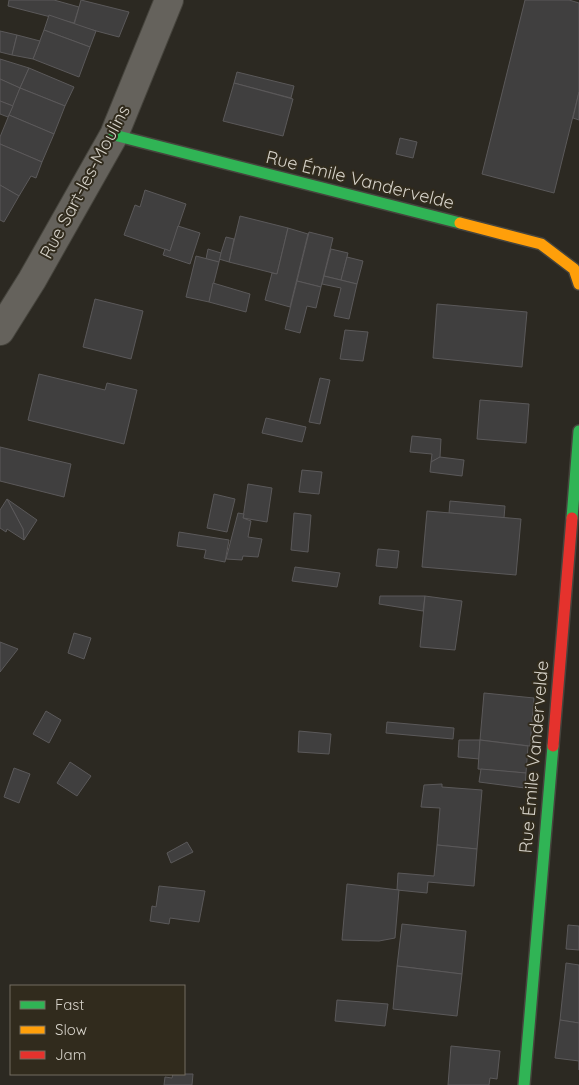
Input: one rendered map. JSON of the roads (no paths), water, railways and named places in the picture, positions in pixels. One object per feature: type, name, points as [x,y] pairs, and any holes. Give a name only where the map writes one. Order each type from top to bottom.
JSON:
[{"type":"street","name":"Rue Sart-les-Moulins","points":[[0,330],[32,280],[114,135],[169,0]]},
{"type":"street","name":"Rue Émile Vandervelde","points":[[114,135],[541,244],[574,269],[579,284]]},
{"type":"street","name":"Rue Émile Vandervelde","points":[[524,1085],[579,431]]}]
